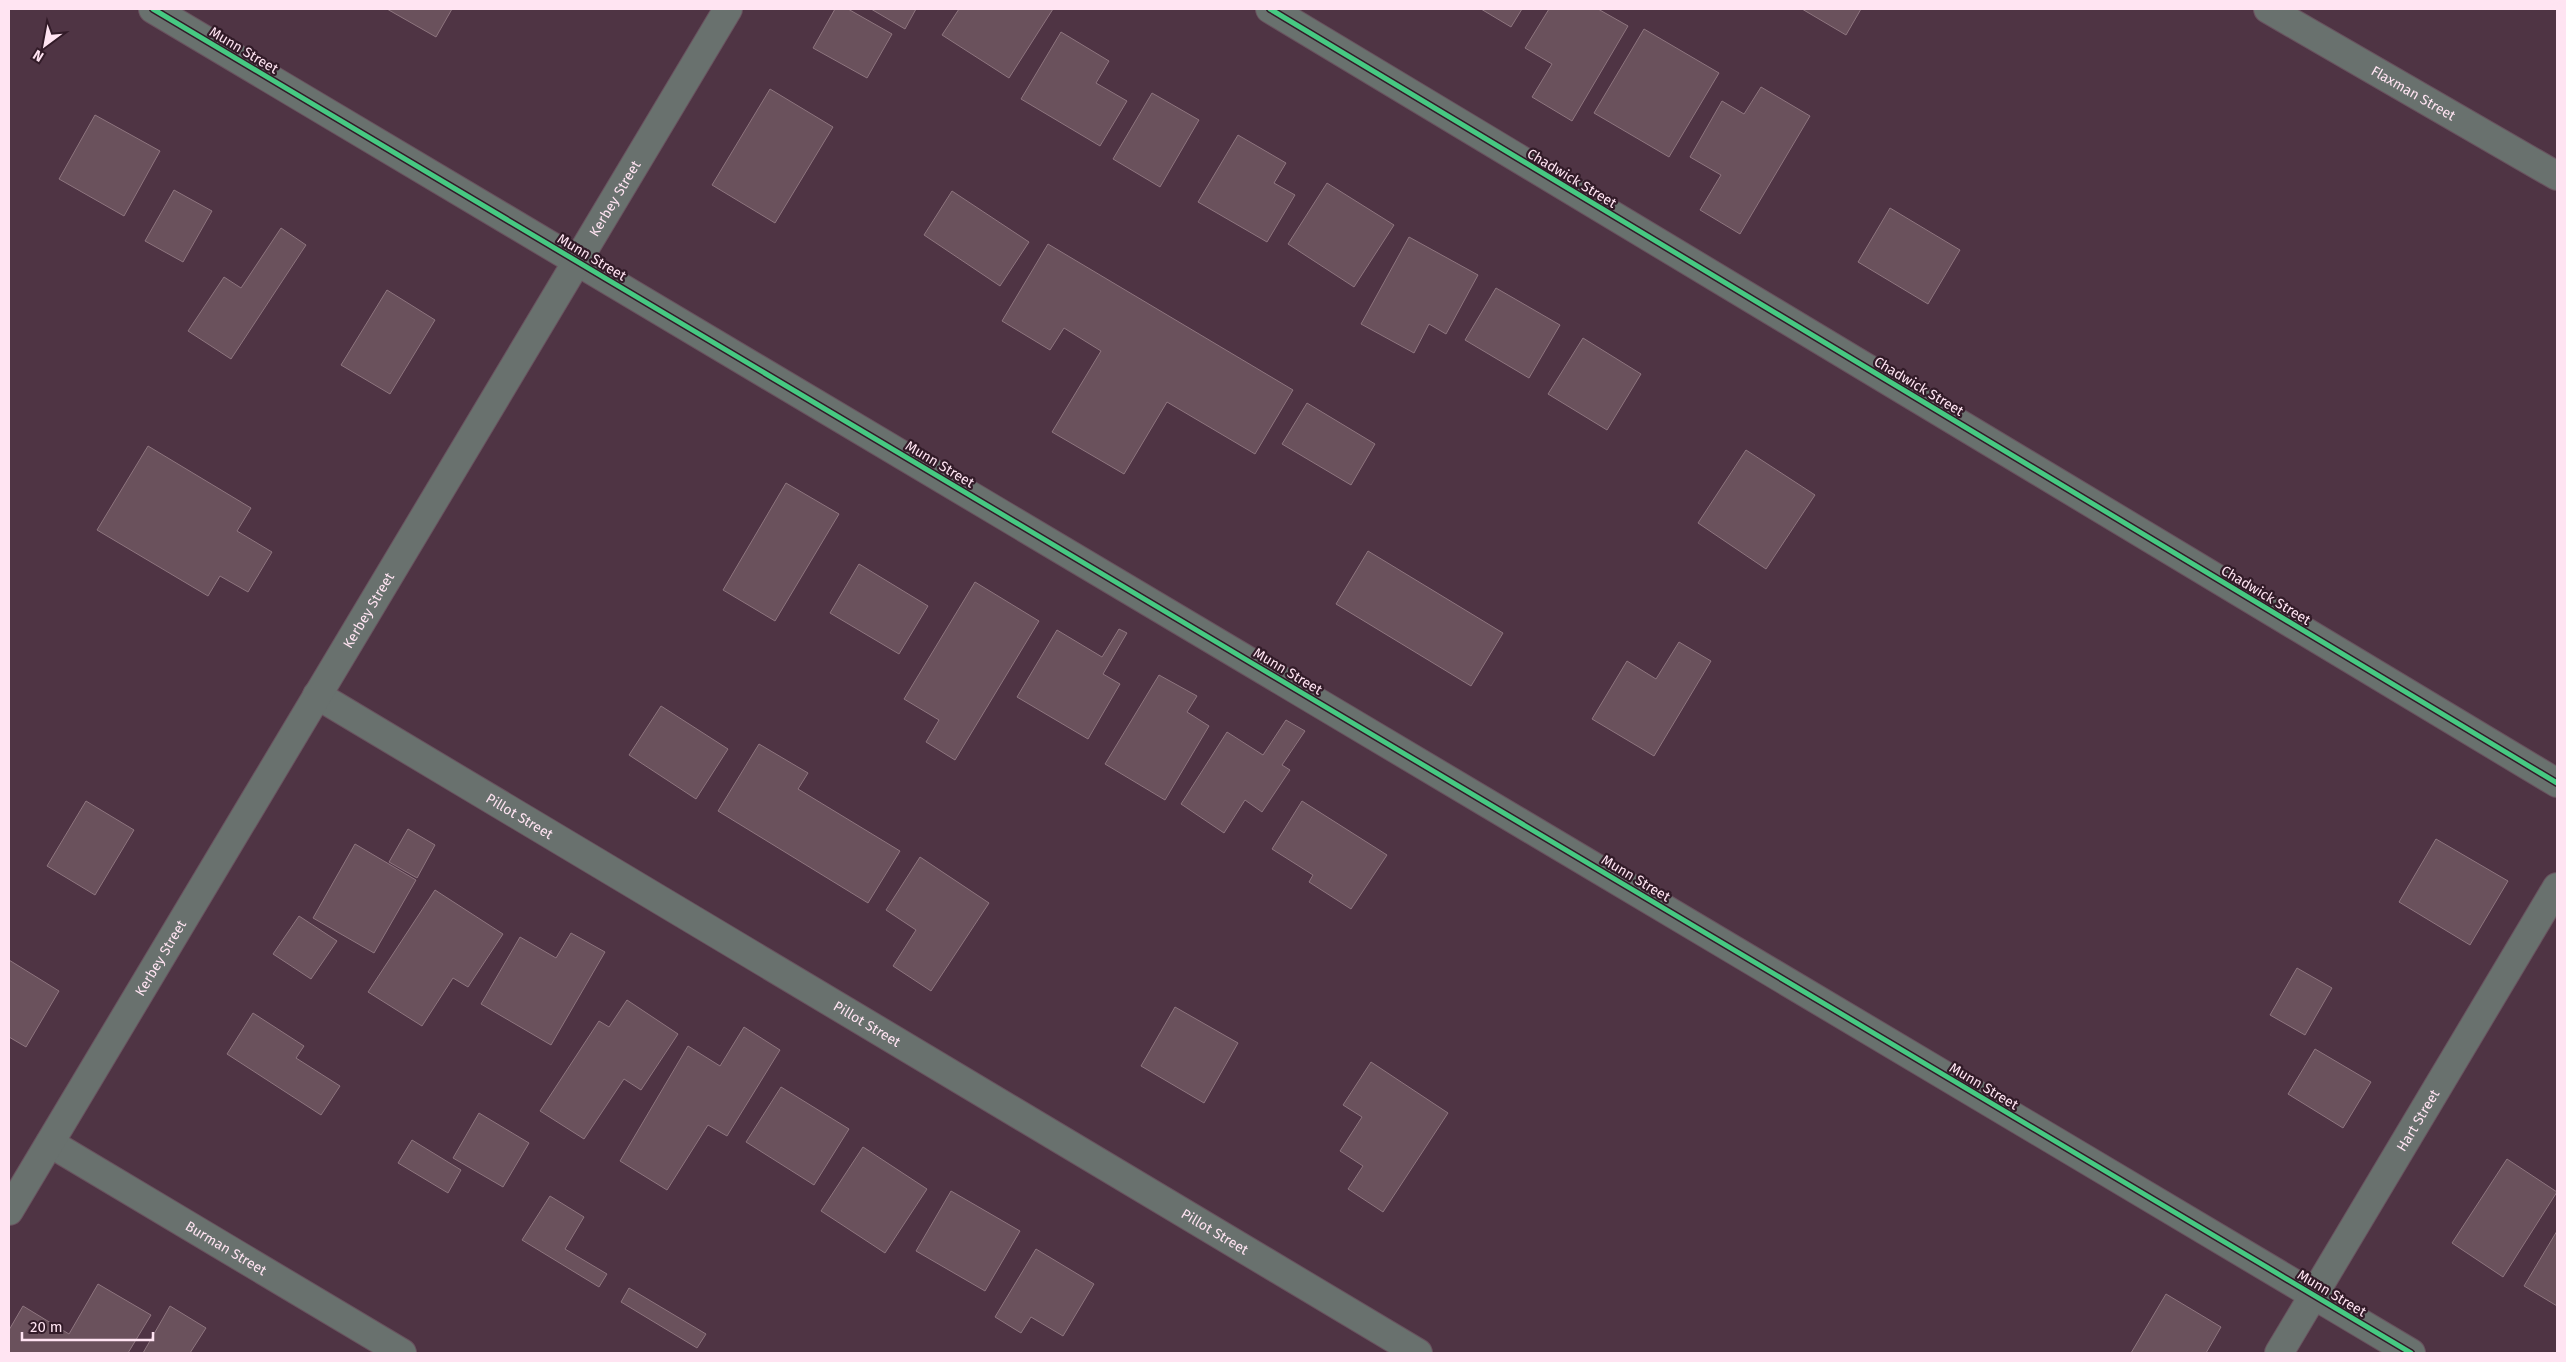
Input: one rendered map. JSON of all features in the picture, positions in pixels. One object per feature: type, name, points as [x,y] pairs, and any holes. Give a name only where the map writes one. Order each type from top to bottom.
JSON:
[{"type":"street","name":"Munn Street","points":[[153,9],[2412,1353]]},
{"type":"street","name":"Kerbey Street","points":[[13,1194],[50,1143],[728,9]]},
{"type":"street","name":"Chadwick Street","points":[[1270,9],[2557,783]]},
{"type":"street","name":"Flaxman Street","points":[[2268,9],[2557,176]]},
{"type":"street","name":"Pillot Street","points":[[318,695],[1418,1353]]},
{"type":"street","name":"Hart Street","points":[[2279,1353],[2557,887]]},
{"type":"street","name":"Burman Street","points":[[50,1143],[402,1353]]},
{"type":"building","points":[[387,9],[452,9],[436,37]]},
{"type":"building","points":[[835,9],[848,9],[892,34],[867,78],[813,48]]},
{"type":"building","points":[[871,9],[916,9],[905,29]]},
{"type":"building","points":[[959,9],[1053,9],[1009,78],[942,35]]},
{"type":"building","points":[[1481,9],[1522,9],[1511,27]]},
{"type":"building","points":[[1549,9],[1598,9],[1628,26],[1572,121],[1532,97],[1552,64],[1525,48]]},
{"type":"building","points":[[1802,9],[1861,9],[1846,35]]},
{"type":"building","points":[[1644,29],[1719,73],[1669,157],[1594,113]]},
{"type":"building","points":[[1061,32],[1109,61],[1096,83],[1127,101],[1100,146],[1021,99]]},
{"type":"building","points":[[1761,87],[1810,116],[1740,234],[1700,210],[1721,175],[1690,157],[1722,101],[1744,114]]},
{"type":"building","points":[[770,89],[833,127],[775,223],[712,185]]},
{"type":"building","points":[[1152,93],[1199,120],[1160,187],[1113,159]]},
{"type":"building","points":[[95,115],[160,151],[124,216],[59,179]]},
{"type":"building","points":[[1238,135],[1286,163],[1274,183],[1295,195],[1267,242],[1198,202]]},
{"type":"building","points":[[1327,183],[1394,225],[1354,287],[1288,244]]},
{"type":"building","points":[[174,190],[212,211],[183,262],[145,241]]},
{"type":"building","points":[[952,191],[1029,242],[1000,286],[924,235]]},
{"type":"building","points":[[1890,208],[1960,250],[1928,304],[1858,262]]},
{"type":"building","points":[[281,228],[306,245],[231,359],[188,331],[224,277],[241,288]]},
{"type":"building","points":[[1409,237],[1478,275],[1446,334],[1429,324],[1414,353],[1361,324]]},
{"type":"building","points":[[1048,244],[1293,390],[1255,454],[1167,402],[1124,474],[1052,432],[1101,351],[1064,328],[1050,350],[1002,321]]},
{"type":"building","points":[[1496,288],[1560,325],[1529,378],[1465,340]]},
{"type":"building","points":[[387,290],[435,320],[390,394],[341,365]]},
{"type":"building","points":[[1583,338],[1641,374],[1607,430],[1548,394]]},
{"type":"building","points":[[1307,403],[1375,444],[1351,485],[1282,444]]},
{"type":"building","points":[[148,446],[251,508],[237,531],[272,552],[248,592],[220,576],[208,596],[97,530]]},
{"type":"building","points":[[1746,450],[1815,495],[1766,569],[1698,523]]},
{"type":"building","points":[[786,483],[839,514],[775,621],[723,590]]},
{"type":"building","points":[[1368,551],[1503,633],[1471,686],[1336,604]]},
{"type":"building","points":[[859,564],[928,606],[899,654],[830,613]]},
{"type":"building","points":[[975,582],[1039,621],[955,760],[926,742],[939,720],[904,699]]},
{"type":"building","points":[[1119,629],[1127,633],[1103,674],[1120,684],[1088,739],[1017,697],[1057,630],[1102,657]]},
{"type":"building","points":[[1679,642],[1711,661],[1654,756],[1592,719],[1627,661],[1656,679]]},
{"type":"building","points":[[1159,675],[1197,696],[1187,712],[1209,726],[1165,800],[1105,764]]},
{"type":"building","points":[[661,706],[728,749],[696,799],[629,755]]},
{"type":"building","points":[[1286,720],[1305,731],[1282,765],[1290,770],[1262,812],[1245,800],[1224,833],[1181,804],[1227,732],[1263,755]]},
{"type":"building","points":[[759,744],[808,773],[798,789],[900,851],[868,903],[718,811]]},
{"type":"building","points":[[86,801],[134,830],[95,895],[47,866]]},
{"type":"building","points":[[1302,801],[1387,855],[1351,909],[1309,882],[1313,875],[1272,849]]},
{"type":"building","points":[[408,829],[435,845],[417,878],[389,862]]},
{"type":"building","points":[[2436,839],[2508,881],[2470,945],[2399,902]]},
{"type":"building","points":[[355,844],[416,880],[374,953],[313,918]]},
{"type":"building","points":[[920,857],[989,903],[931,991],[893,966],[916,930],[886,910]]},
{"type":"building","points":[[435,890],[503,934],[468,987],[453,978],[422,1026],[368,992]]},
{"type":"building","points":[[299,916],[337,941],[311,979],[273,954]]},
{"type":"building","points":[[571,933],[605,952],[551,1045],[481,1004],[520,937],[556,958]]},
{"type":"building","points":[[9,960],[59,991],[26,1047],[9,1037]]},
{"type":"building","points":[[2297,968],[2332,988],[2305,1035],[2270,1015]]},
{"type":"building","points":[[627,1000],[678,1034],[641,1090],[624,1079],[584,1139],[540,1111],[599,1021],[609,1027]]},
{"type":"building","points":[[1175,1007],[1238,1043],[1204,1103],[1141,1066]]},
{"type":"building","points":[[253,1013],[304,1046],[296,1058],[340,1086],[321,1115],[227,1054]]},
{"type":"building","points":[[744,1027],[780,1050],[727,1136],[708,1125],[667,1190],[620,1161],[688,1046],[720,1066]]},
{"type":"building","points":[[2315,1049],[2371,1082],[2343,1128],[2288,1094]]},
{"type":"building","points":[[1371,1062],[1448,1113],[1383,1212],[1348,1189],[1363,1166],[1340,1151],[1362,1117],[1343,1105]]},
{"type":"building","points":[[781,1087],[849,1129],[814,1185],[746,1142]]},
{"type":"building","points":[[479,1113],[529,1143],[503,1187],[453,1158]]},
{"type":"building","points":[[412,1140],[461,1170],[448,1193],[398,1163]]},
{"type":"building","points":[[863,1147],[927,1189],[885,1253],[821,1211]]},
{"type":"building","points":[[2507,1159],[2557,1192],[2503,1277],[2452,1243]]},
{"type":"building","points":[[951,1191],[1020,1231],[985,1291],[916,1251]]},
{"type":"building","points":[[550,1196],[584,1217],[565,1249],[607,1274],[599,1287],[522,1240]]},
{"type":"building","points":[[2557,1231],[2557,1306],[2524,1286]]},
{"type":"building","points":[[1036,1249],[1094,1284],[1063,1336],[1031,1317],[1021,1333],[995,1317]]},
{"type":"building","points":[[98,1284],[151,1315],[128,1353],[9,1353],[9,1330],[23,1306],[69,1334]]},
{"type":"building","points":[[629,1288],[706,1334],[697,1348],[621,1302]]},
{"type":"building","points":[[2166,1294],[2221,1327],[2206,1353],[2131,1353]]},
{"type":"building","points":[[170,1306],[206,1328],[190,1353],[143,1353]]},
{"type":"cycle path","points":[[153,9],[2411,1353]]},
{"type":"cycle path","points":[[1270,9],[2557,783]]}]
